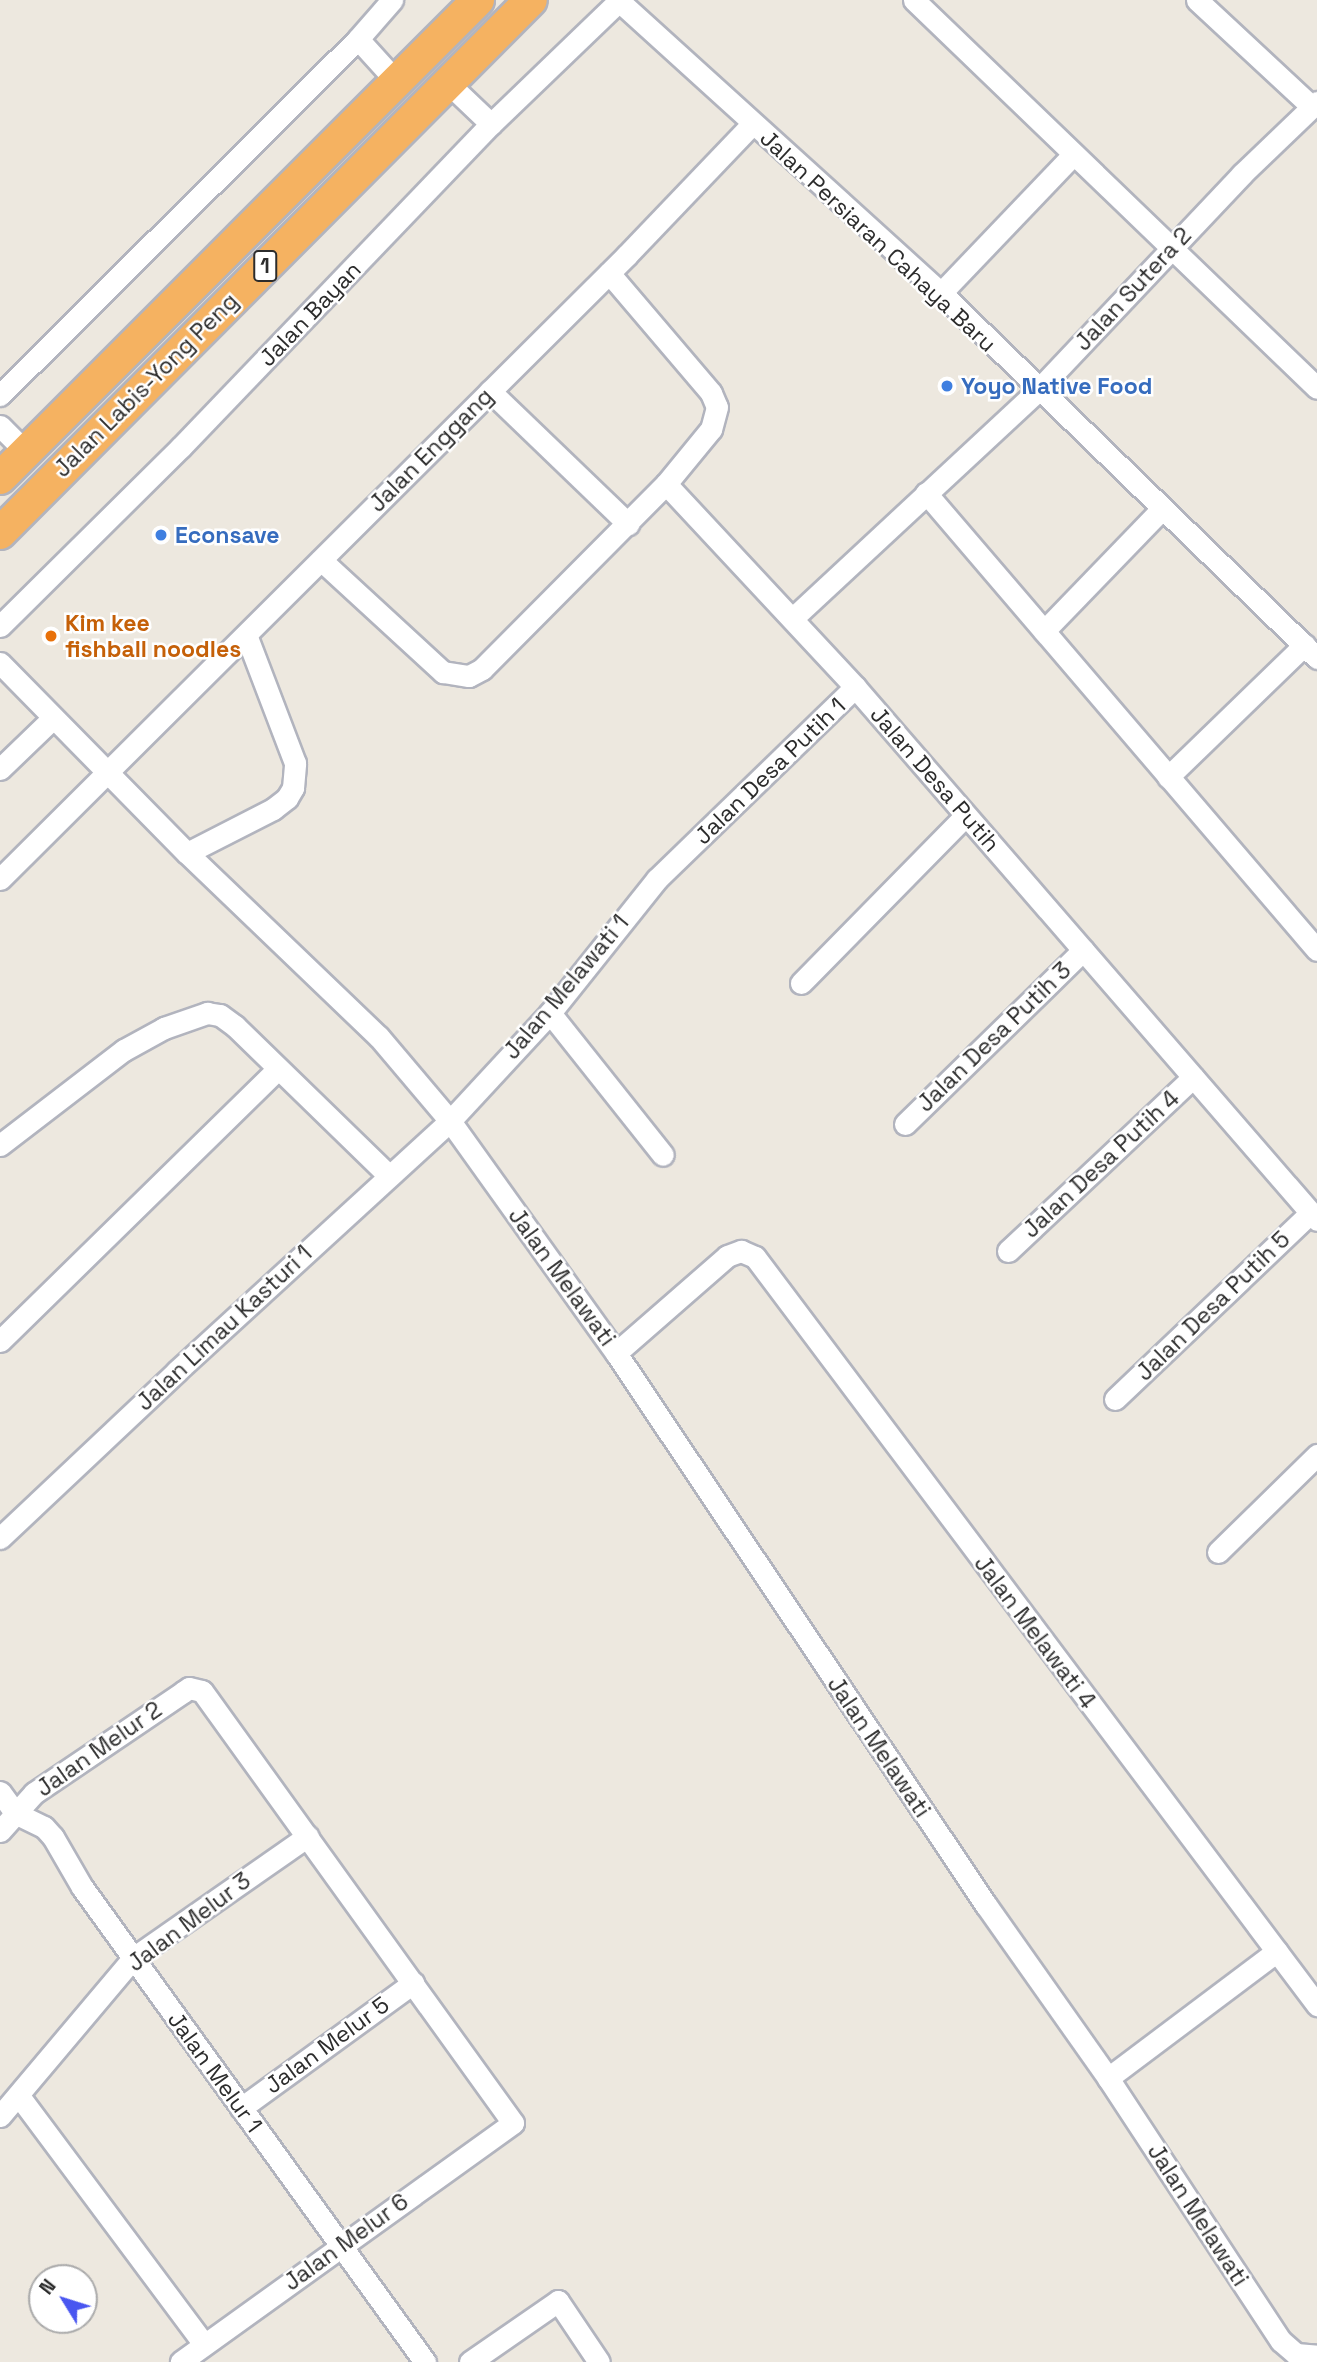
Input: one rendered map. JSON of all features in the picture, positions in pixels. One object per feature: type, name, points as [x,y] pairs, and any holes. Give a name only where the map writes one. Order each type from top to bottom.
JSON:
[{"type":"highway","name":"Jalan Labis-Yong Peng","points":[[0,478],[478,0]]},
{"type":"highway","name":"Jalan Labis-Yong Peng","points":[[0,533],[531,0]]},
{"type":"highway","points":[[212,265],[234,276],[243,289]]},
{"type":"street","points":[[0,395],[358,39],[392,0]]},
{"type":"street","name":"Jalan Bayan","points":[[0,626],[181,447],[491,124],[619,0]]},
{"type":"street","name":"Jalan Persiaran Cahaya Baru","points":[[619,0],[752,124],[941,293],[1311,652]]},
{"type":"street","points":[[914,0],[1317,388]]},
{"type":"street","points":[[1197,0],[1314,104]]},
{"type":"street","points":[[358,39],[397,82]]},
{"type":"street","points":[[449,84],[491,124]]},
{"type":"street","name":"Jalan Sutera 2","points":[[793,618],[1038,390],[1170,248],[1314,104]]},
{"type":"street","name":"Jalan Enggang","points":[[0,879],[609,273],[752,124]]},
{"type":"street","points":[[941,293],[1074,153]]},
{"type":"street","points":[[321,560],[443,671],[469,676],[482,669],[628,524],[666,484],[711,429],[717,407],[711,393],[609,273]]},
{"type":"street","points":[[490,391],[628,524]]},
{"type":"street","points":[[0,426],[26,452]]},
{"type":"street","name":"Jalan Desa Putih","points":[[666,484],[855,687],[1314,1216]]},
{"type":"street","points":[[926,493],[1317,950]]},
{"type":"street","points":[[1044,631],[1162,509]]},
{"type":"street","points":[[187,853],[273,809],[287,798],[293,788],[295,763],[246,635]]},
{"type":"street","points":[[1168,777],[1311,652]]},
{"type":"street","name":"Jalan Melawati","points":[[0,663],[187,853],[379,1037],[450,1121],[616,1353],[986,1905],[1108,2078],[1281,2341],[1296,2354],[1317,2356]]},
{"type":"street","name":"Jalan Desa Putih 1","points":[[684,855],[855,687]]},
{"type":"street","points":[[0,769],[53,718]]},
{"type":"street","points":[[801,984],[966,815]]},
{"type":"street","name":"Jalan Melawati 1","points":[[450,1121],[550,1013],[629,912],[684,855]]},
{"type":"street","name":"Jalan Desa Putih 3","points":[[905,1124],[1083,950]]},
{"type":"street","points":[[0,1145],[124,1050],[188,1018],[206,1013],[220,1015],[235,1026],[389,1176]]},
{"type":"street","points":[[550,1013],[663,1155]]},
{"type":"street","points":[[0,1342],[267,1058]]},
{"type":"street","name":"Jalan Desa Putih 4","points":[[1008,1251],[1193,1077]]},
{"type":"street","name":"Jalan Limau Kasturi 1","points":[[0,1538],[450,1121]]},
{"type":"street","name":"Jalan Desa Putih 5","points":[[1115,1399],[1314,1216]]},
{"type":"street","name":"Jalan Melawati 4","points":[[616,1353],[727,1255],[741,1251],[755,1257],[1317,2005]]},
{"type":"street","points":[[1218,1552],[1317,1455]]},
{"type":"street","name":"Jalan Melur 2","points":[[0,1831],[34,1793],[183,1692],[196,1688],[208,1695],[308,1836]]},
{"type":"street","name":"Jalan Melur 1","points":[[0,1792],[15,1813],[44,1828],[53,1837],[82,1888],[425,2362]]},
{"type":"street","points":[[308,1836],[412,1983]]},
{"type":"street","name":"Jalan Melur 3","points":[[0,2116],[133,1958],[308,1836]]},
{"type":"street","points":[[1108,2078],[1277,1951]]},
{"type":"street","name":"Jalan Melur 5","points":[[241,2108],[412,1983]]},
{"type":"street","name":"Jalan Melur 6","points":[[181,2362],[513,2123],[412,1983]]},
{"type":"street","points":[[19,2096],[204,2344]]},
{"type":"street","points":[[470,2362],[558,2301],[599,2362]]},
{"type":"place","name":"Yoyo Native Food","points":[[947,386]]},
{"type":"place","name":"Econsave","points":[[161,535]]},
{"type":"place","name":"Kim kee fishball noodles","points":[[51,636]]}]
